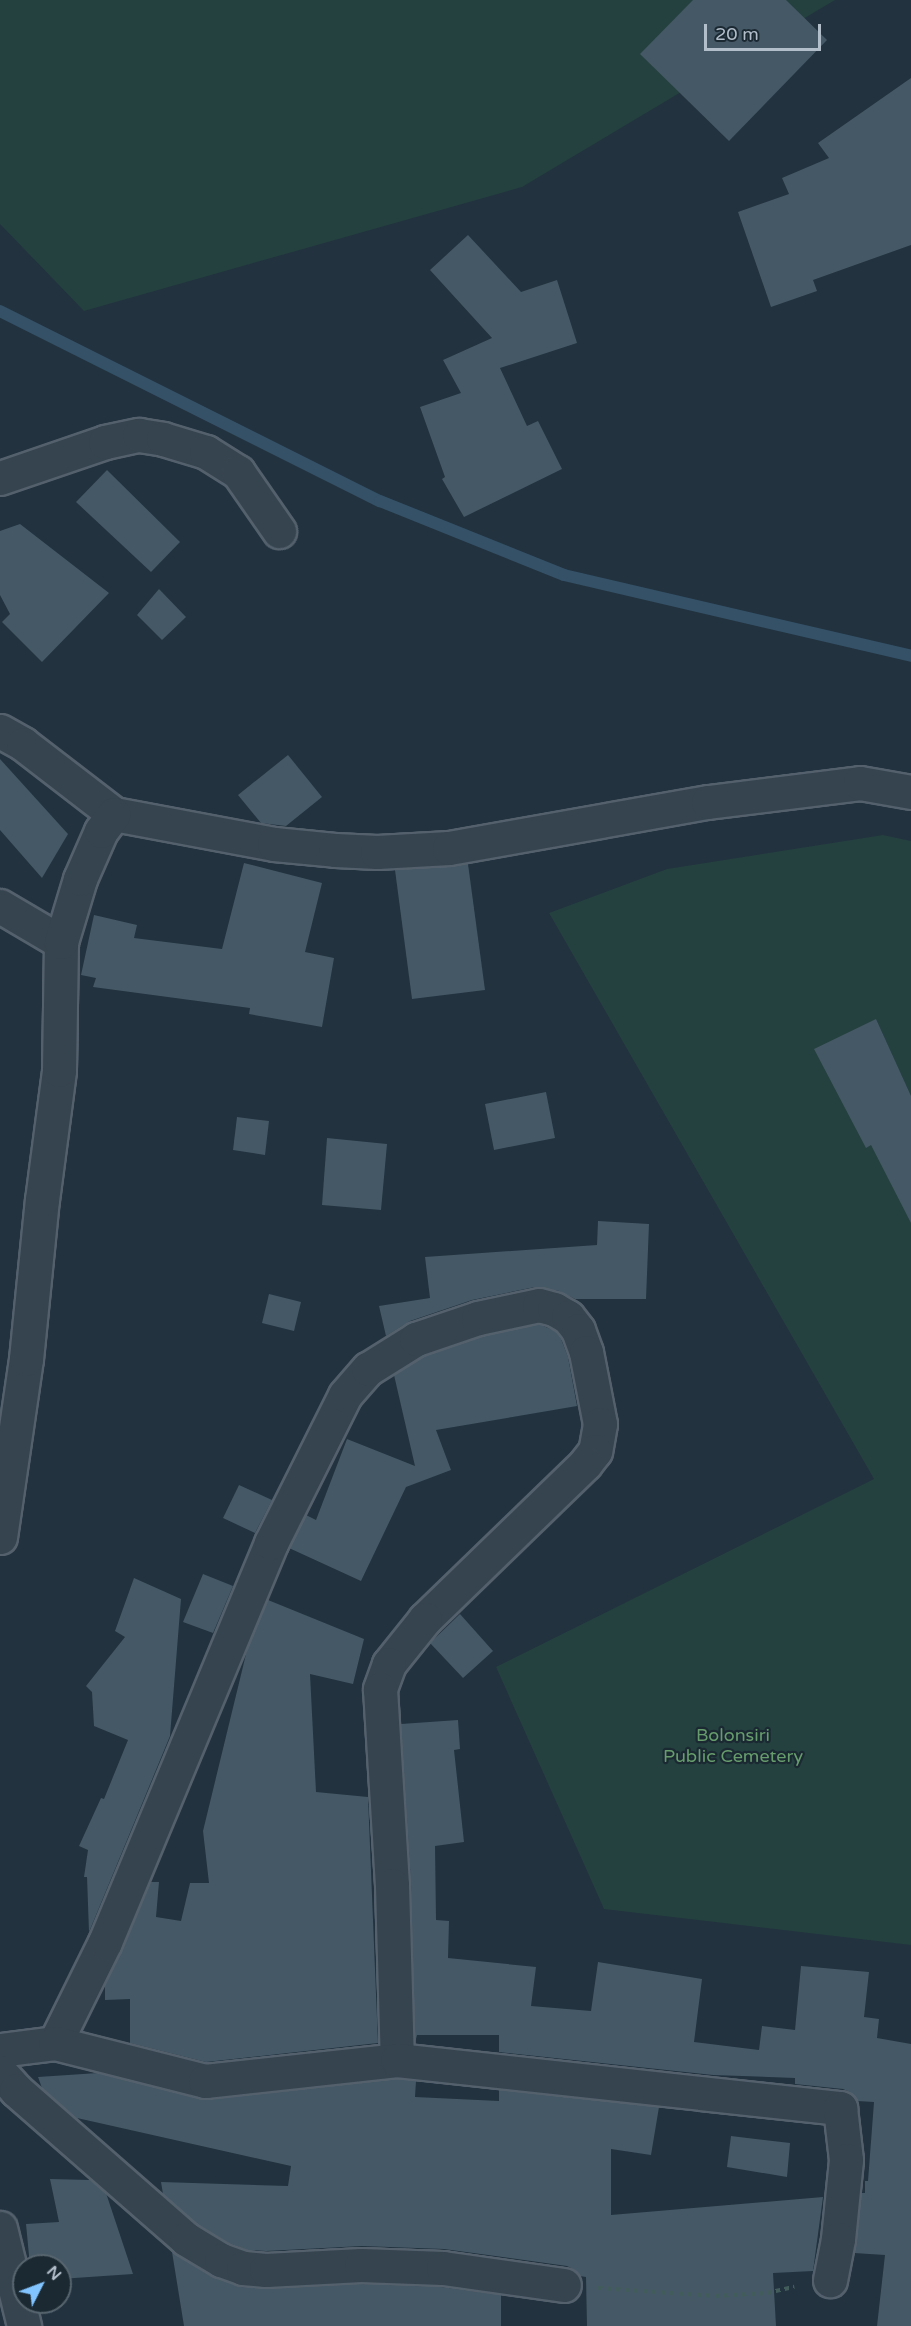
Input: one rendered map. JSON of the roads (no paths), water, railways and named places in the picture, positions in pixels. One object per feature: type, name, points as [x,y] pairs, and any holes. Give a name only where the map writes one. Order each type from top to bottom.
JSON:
[{"type":"street","points":[[0,478],[105,442],[139,435],[163,439],[206,452],[238,472],[279,531]]},
{"type":"street","points":[[0,731],[23,744],[114,814],[274,844],[377,852],[448,848],[708,802],[860,783],[911,792]]},
{"type":"street","points":[[0,1537],[26,1359],[42,1200],[59,1070],[61,942],[80,879],[101,831],[114,814]]},
{"type":"street","points":[[0,906],[61,942]]},
{"type":"street","points":[[56,2043],[105,1942],[271,1544],[345,1395],[368,1369],[416,1340],[478,1318],[539,1305],[554,1309],[568,1317],[578,1330],[586,1352],[600,1424],[595,1451],[585,1464],[411,1635],[389,1664],[380,1689],[392,1885],[396,2060]]},
{"type":"street","points":[[0,2050],[56,2043],[205,2081],[396,2060],[840,2108],[846,2160],[838,2239],[830,2280]]},
{"type":"street","points":[[0,2072],[16,2090],[186,2239],[222,2260],[243,2268],[266,2270],[361,2265],[443,2268],[564,2285]]},
{"type":"street","points":[[0,2228],[24,2326]]},
{"type":"waterway","points":[[0,311],[380,501],[564,575],[911,656]]},
{"type":"park label","name":"Bolonsiri Public Cemetery","points":[[733,1746]]}]
